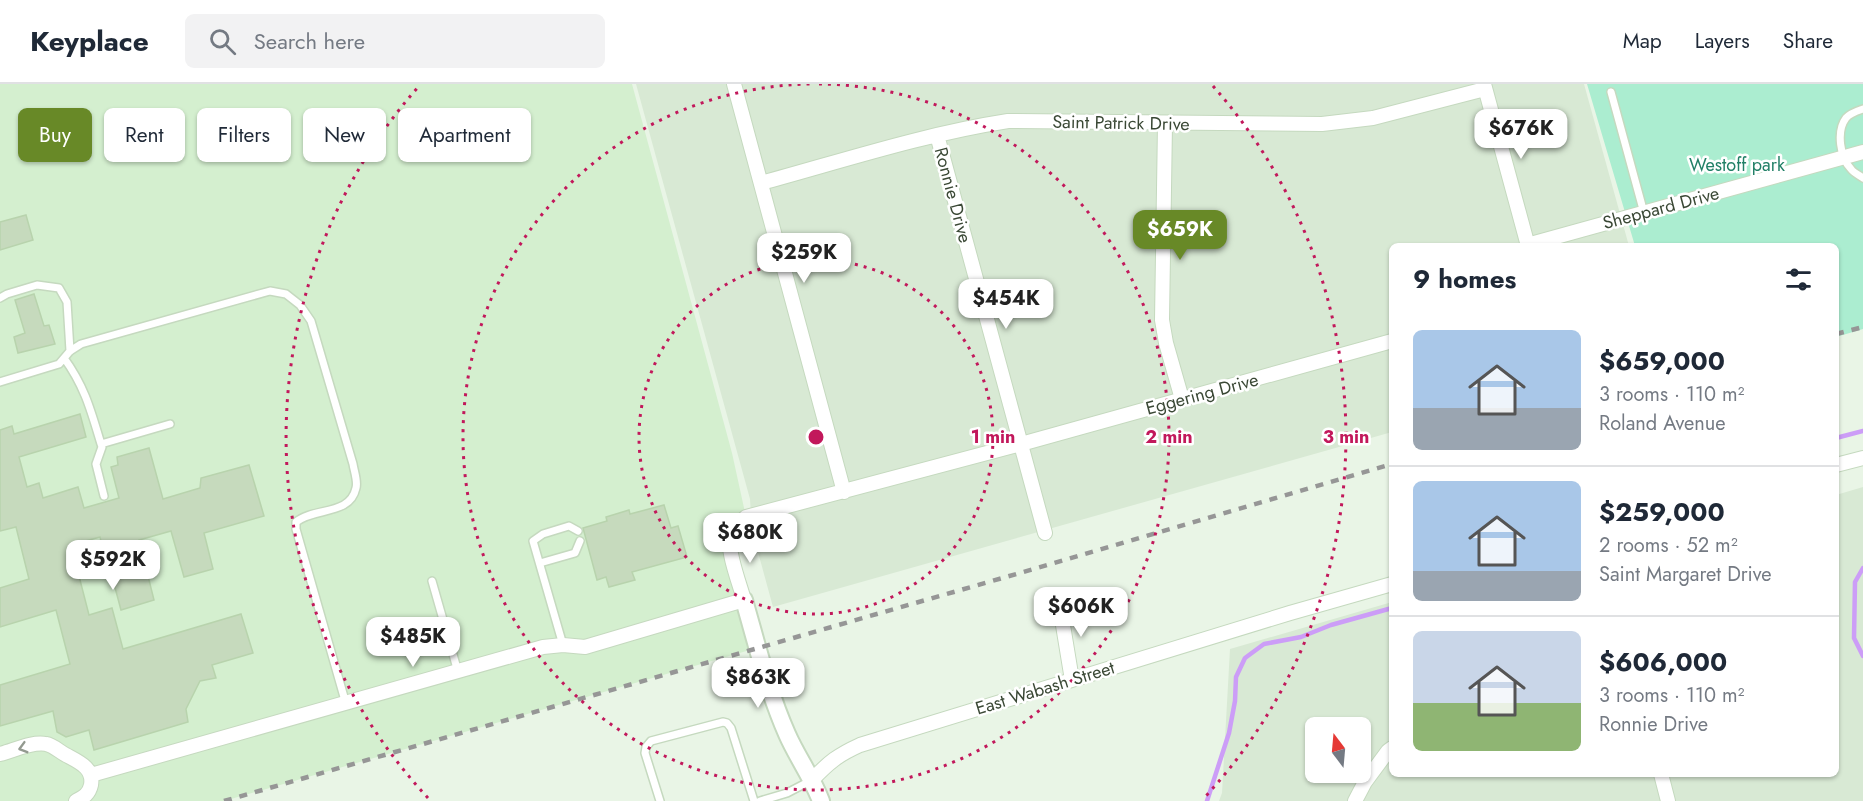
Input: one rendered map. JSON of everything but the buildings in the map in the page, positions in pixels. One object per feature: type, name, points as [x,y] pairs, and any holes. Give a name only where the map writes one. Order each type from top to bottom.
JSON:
[{"type":"street","points":[[734,84],[844,492]]},
{"type":"street","points":[[1484,86],[1527,243]]},
{"type":"street","name":"Saint Patrick Drive","points":[[760,183],[937,135],[1008,121],[1322,124],[1373,118],[1484,86]]},
{"type":"street","points":[[1165,124],[1162,320],[1182,399]]},
{"type":"street","name":"Ronnie Drive","points":[[937,135],[1045,533]]},
{"type":"street","name":"Sheppard Drive","points":[[1535,243],[1863,152]]},
{"type":"street","name":"Eggering Drive","points":[[744,600],[730,549],[730,538],[736,525],[746,517],[1389,342]]},
{"type":"street","points":[[1839,464],[1863,458]]},
{"type":"street","name":"East Wabash Street","points":[[812,780],[839,755],[860,745],[1389,585]]},
{"type":"street","points":[[91,775],[543,648],[563,645],[585,647],[744,600],[773,699],[788,737],[812,780],[820,801]]},
{"type":"street","points":[[1059,601],[1072,680]]},
{"type":"street","points":[[0,754],[37,744],[47,744],[82,764],[91,775],[90,790],[86,796],[76,801]]},
{"type":"street","points":[[1355,801],[1365,782],[1389,750]]},
{"type":"street","points":[[1662,777],[1668,801]]},
{"type":"lane","points":[[1611,92],[1644,213]]},
{"type":"lane","points":[[1863,109],[1845,119],[1841,142],[1843,158],[1851,169],[1863,178]]},
{"type":"lane","points":[[0,298],[37,285],[58,288],[67,302],[70,351]]},
{"type":"lane","points":[[0,382],[59,364],[70,351],[81,344],[270,291],[286,294],[300,305],[311,321],[353,464],[357,487],[352,498],[341,507],[303,516],[296,522],[296,529],[346,704]]},
{"type":"lane","points":[[64,358],[84,391],[102,447],[96,464],[104,495]]},
{"type":"lane","points":[[101,444],[170,424]]},
{"type":"lane","points":[[563,645],[533,541],[543,534],[569,526],[578,531]]},
{"type":"lane","points":[[540,563],[575,553],[580,541]]},
{"type":"lane","points":[[432,581],[458,672]]},
{"type":"lane","points":[[660,801],[645,753],[646,747],[651,741],[723,722],[731,728],[754,801]]},
{"type":"lane","points":[[760,801],[787,793],[812,780]]},
{"type":"shaded area","points":[[0,84],[632,84],[732,453],[746,517],[730,538],[757,648],[224,801],[0,801]]},
{"type":"shaded area","points":[[636,84],[1584,84],[1628,243],[1389,243],[1389,433],[773,607],[752,530],[750,499]]},
{"type":"shaded area","points":[[1863,487],[1863,801],[1219,801],[1222,793],[1230,649],[1389,603],[1389,777],[1839,777],[1839,494]]},
{"type":"green space","name":"Westoff park","points":[[1587,84],[1863,84],[1863,329],[1839,336],[1839,243],[1634,243]]},
{"type":"waterway","points":[[1839,437],[1863,431]]},
{"type":"waterway","points":[[1863,568],[1855,582],[1854,638],[1863,656]]},
{"type":"waterway","points":[[1207,801],[1229,733],[1235,701],[1236,677],[1245,658],[1264,644],[1301,637],[1331,625],[1389,609]]},
{"type":"railway","points":[[1839,333],[1863,327]]},
{"type":"railway","points":[[224,801],[1389,465]]}]
